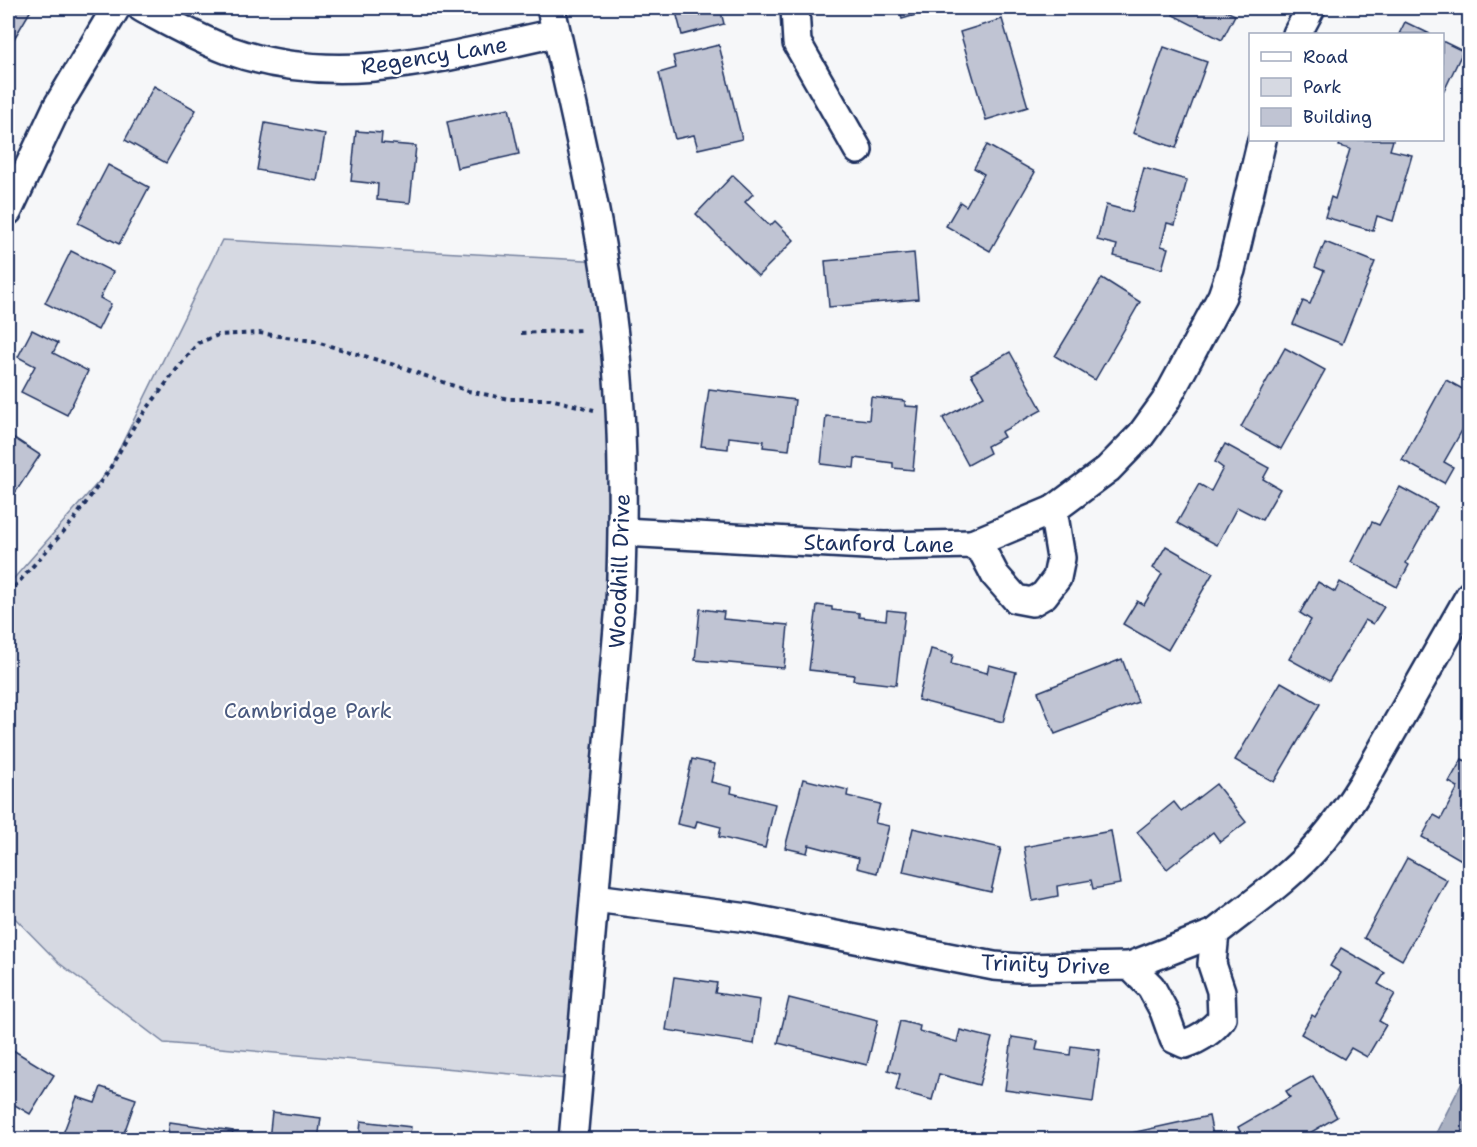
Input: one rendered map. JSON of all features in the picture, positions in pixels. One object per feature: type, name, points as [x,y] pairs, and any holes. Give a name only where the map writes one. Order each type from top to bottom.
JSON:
[{"type":"street","points":[[8,211],[57,107],[116,8]]},
{"type":"street","name":"Regency Lane","points":[[142,8],[177,28],[229,50],[268,61],[335,69],[383,67],[422,61],[554,20]]},
{"type":"street","points":[[795,8],[797,44],[858,150]]},
{"type":"street","points":[[1298,33],[1311,8]]},
{"type":"street","name":"Woodhill Drive","points":[[554,20],[586,164],[609,297],[621,417],[623,532],[620,604],[573,1140]]},
{"type":"street","points":[[972,544],[1053,510],[1108,469],[1141,435],[1165,402],[1222,296],[1232,270],[1262,141]]},
{"type":"street","name":"Stanford Lane","points":[[623,532],[884,546],[972,544],[983,552],[995,575],[1016,599],[1032,602],[1044,595],[1057,578],[1061,558],[1053,510]]},
{"type":"street","points":[[1130,966],[1215,933],[1286,876],[1319,844],[1364,783],[1470,594]]},
{"type":"street","name":"Trinity Drive","points":[[595,898],[748,918],[994,966],[1041,968],[1130,966],[1151,987],[1164,1011],[1174,1039],[1185,1044],[1197,1040],[1215,1028],[1222,1018],[1221,991],[1212,964],[1215,933]]},
{"type":"path","points":[[521,333],[582,330]]},
{"type":"path","points":[[8,594],[73,521],[110,470],[134,426],[186,357],[198,343],[218,335],[259,333],[313,341],[398,366],[468,392],[509,399],[550,399],[621,417]]},
{"type":"green space","name":"Cambridge Park","points":[[222,240],[603,261],[621,417],[579,1080],[164,1043],[59,963],[8,911],[8,585],[109,470]]},
{"type":"water","points":[[1469,1069],[1469,1139],[1433,1139]]},
{"type":"building","points":[[8,8],[31,10],[8,49]]},
{"type":"building","points":[[675,8],[720,8],[724,24],[682,35]]},
{"type":"building","points":[[899,8],[939,8],[902,19]]},
{"type":"building","points":[[1176,8],[1226,8],[1224,10],[1235,15],[1222,40],[1173,15]]},
{"type":"building","points":[[1002,19],[1028,107],[986,120],[960,32]]},
{"type":"building","points":[[1405,22],[1428,33],[1400,33]]},
{"type":"building","points":[[1444,42],[1463,51],[1444,91]]},
{"type":"building","points":[[719,45],[742,139],[698,149],[694,135],[675,139],[659,73],[676,68],[673,56]]},
{"type":"building","points":[[1164,47],[1207,62],[1176,148],[1133,133]]},
{"type":"building","points":[[154,86],[196,110],[166,163],[125,140]]},
{"type":"building","points":[[509,108],[519,154],[457,168],[447,122]]},
{"type":"building","points":[[265,123],[325,134],[317,181],[257,170]]},
{"type":"building","points":[[356,131],[382,133],[381,143],[416,146],[410,203],[377,200],[378,184],[351,181]]},
{"type":"building","points":[[1341,141],[1393,141],[1390,150],[1412,155],[1393,221],[1377,216],[1373,231],[1325,217],[1331,197],[1335,199],[1350,149],[1339,146]]},
{"type":"building","points":[[987,145],[1035,172],[990,251],[946,226],[960,202],[966,206],[984,174],[974,168]]},
{"type":"building","points":[[108,165],[149,187],[119,244],[78,223]]},
{"type":"building","points":[[1144,168],[1187,180],[1175,225],[1167,223],[1161,246],[1168,248],[1162,269],[1114,256],[1117,245],[1097,240],[1106,205],[1132,212]]},
{"type":"building","points":[[733,175],[753,194],[745,202],[770,226],[775,221],[794,240],[758,276],[696,214]]},
{"type":"building","points":[[1325,242],[1375,262],[1342,344],[1293,324],[1303,301],[1310,304],[1324,271],[1315,267]]},
{"type":"building","points":[[71,251],[113,272],[100,298],[111,304],[98,330],[45,303]]},
{"type":"building","points":[[914,253],[918,299],[829,307],[825,261]]},
{"type":"building","points":[[1102,278],[1140,302],[1095,380],[1055,356]]},
{"type":"building","points":[[32,330],[58,343],[53,353],[88,371],[67,415],[21,392],[35,366],[18,357]]},
{"type":"building","points":[[1285,348],[1325,370],[1281,449],[1241,427]]},
{"type":"building","points":[[1010,352],[1042,410],[1001,432],[1004,437],[987,446],[990,453],[968,465],[943,418],[984,396],[971,374]]},
{"type":"building","points":[[1446,380],[1470,393],[1470,430],[1464,427],[1444,462],[1453,467],[1444,483],[1402,460]]},
{"type":"building","points":[[709,389],[795,400],[789,450],[763,447],[764,441],[729,437],[728,449],[701,446]]},
{"type":"building","points":[[871,397],[905,401],[905,406],[919,407],[913,470],[893,468],[893,463],[855,458],[854,468],[821,464],[826,416],[869,420]]},
{"type":"building","points":[[8,434],[40,455],[13,496],[8,493]]},
{"type":"building","points":[[1225,444],[1269,468],[1263,479],[1280,489],[1262,520],[1237,507],[1217,545],[1177,523],[1199,484],[1211,491],[1223,468],[1215,462]]},
{"type":"building","points":[[1400,487],[1437,507],[1406,563],[1409,565],[1397,587],[1351,562],[1372,522],[1379,525]]},
{"type":"building","points":[[1166,546],[1213,573],[1168,650],[1123,624],[1137,601],[1144,605],[1162,574],[1153,568]]},
{"type":"building","points":[[1318,582],[1335,592],[1340,582],[1384,607],[1373,624],[1365,620],[1329,681],[1289,659],[1311,620],[1300,613]]},
{"type":"building","points":[[817,605],[832,607],[832,610],[859,613],[859,617],[886,620],[887,610],[905,612],[896,685],[853,680],[854,675],[809,670]]},
{"type":"building","points":[[700,609],[724,612],[723,619],[788,625],[784,668],[695,660]]},
{"type":"building","points":[[931,649],[953,655],[951,664],[987,673],[989,665],[1016,672],[1003,722],[918,700]]},
{"type":"building","points":[[1122,659],[1138,702],[1055,734],[1038,692]]},
{"type":"building","points":[[1281,682],[1320,704],[1274,782],[1235,760]]},
{"type":"building","points":[[692,759],[715,764],[711,782],[732,787],[731,793],[775,804],[765,848],[719,837],[721,827],[697,821],[695,828],[677,824]]},
{"type":"building","points":[[1462,759],[1470,763],[1470,854],[1465,862],[1422,837],[1434,815],[1441,819],[1458,787],[1449,782]]},
{"type":"building","points":[[803,779],[848,790],[847,796],[880,804],[875,823],[889,826],[877,873],[857,868],[859,858],[809,845],[807,853],[785,848]]},
{"type":"building","points":[[1216,784],[1246,822],[1220,842],[1213,832],[1167,869],[1137,832],[1174,802],[1181,811]]},
{"type":"building","points":[[913,828],[1001,848],[991,892],[903,872]]},
{"type":"building","points":[[1111,831],[1120,884],[1093,889],[1091,880],[1057,886],[1058,896],[1033,901],[1024,847]]},
{"type":"building","points":[[1407,858],[1447,880],[1402,960],[1364,938]]},
{"type":"building","points":[[1341,948],[1385,973],[1378,984],[1395,994],[1379,1021],[1386,1025],[1367,1057],[1351,1048],[1344,1059],[1301,1034],[1312,1015],[1315,1017],[1341,973],[1330,966]]},
{"type":"building","points":[[674,977],[717,983],[715,993],[760,1000],[754,1044],[666,1030]]},
{"type":"building","points":[[789,998],[878,1020],[867,1065],[778,1043]]},
{"type":"building","points":[[900,1021],[920,1026],[919,1031],[957,1042],[960,1030],[992,1038],[979,1085],[939,1074],[932,1100],[896,1090],[900,1074],[888,1070]]},
{"type":"building","points":[[1012,1037],[1038,1041],[1036,1050],[1070,1055],[1071,1046],[1100,1050],[1093,1102],[1005,1090]]},
{"type":"building","points":[[8,1047],[54,1075],[30,1114],[8,1101]]},
{"type":"building","points":[[1313,1076],[1337,1117],[1298,1140],[1244,1140],[1238,1127],[1290,1097],[1286,1091]]},
{"type":"building","points":[[101,1087],[136,1099],[124,1133],[139,1138],[138,1140],[61,1139],[77,1097],[95,1103]]},
{"type":"building","points":[[272,1112],[321,1118],[318,1140],[269,1140]]},
{"type":"building","points":[[1209,1116],[1214,1140],[1123,1140],[1122,1135]]},
{"type":"building","points":[[361,1121],[411,1127],[409,1140],[359,1140]]},
{"type":"building","points":[[170,1122],[233,1131],[231,1140],[167,1140]]}]
